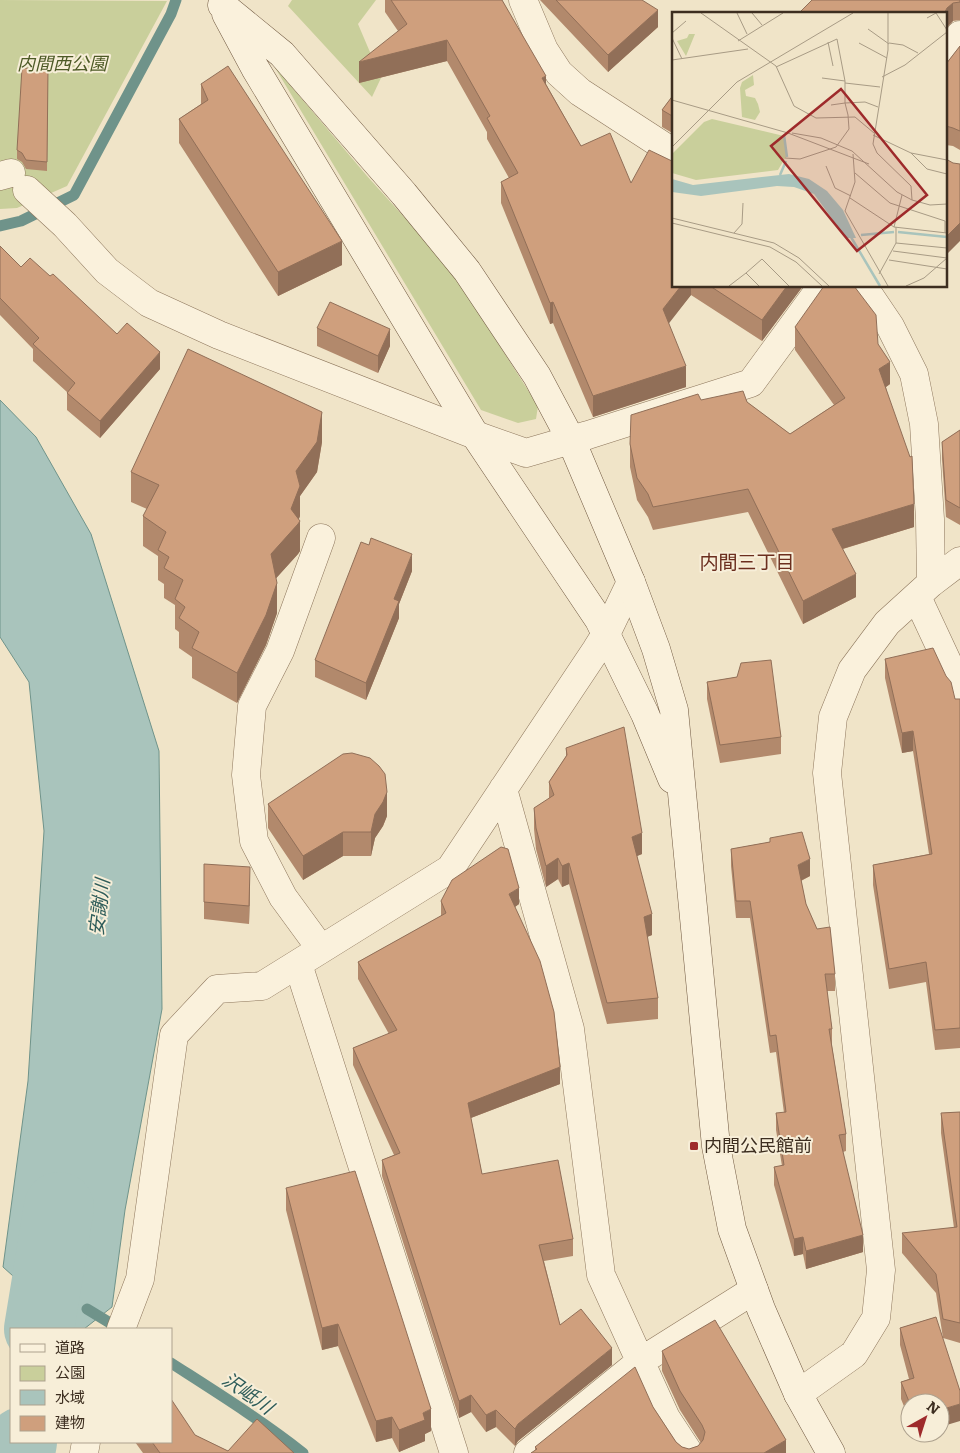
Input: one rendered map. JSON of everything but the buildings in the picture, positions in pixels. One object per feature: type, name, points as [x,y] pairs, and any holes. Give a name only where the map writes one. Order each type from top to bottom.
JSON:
[{"type":"street","points":[[523,0],[544,50],[559,73],[580,92],[672,151]]},
{"type":"street","points":[[220,2],[255,68],[475,435],[599,620],[645,714],[684,808]]},
{"type":"street","points":[[220,2],[282,54],[404,194],[467,271],[537,376],[571,440],[631,582],[656,649],[674,710],[716,1146],[732,1229],[754,1290],[798,1394],[831,1453]]},
{"type":"street","points":[[948,54],[960,35]]},
{"type":"street","points":[[13,180],[65,226],[107,271],[149,303],[219,335],[526,453],[751,383],[821,288]]},
{"type":"street","points":[[864,288],[890,326],[914,374],[924,424],[930,519],[924,590],[960,689]]},
{"type":"street","points":[[321,538],[280,651],[252,706],[246,775],[254,841],[283,898],[321,949]]},
{"type":"street","points":[[798,1394],[854,1354],[876,1318],[880,1270],[827,773],[833,717],[852,670],[887,622],[960,561]]},
{"type":"street","points":[[126,1317],[140,1279],[174,1035],[217,989],[262,986],[450,869],[606,634],[631,582]]},
{"type":"street","points":[[503,789],[570,1029],[601,1275],[666,1418],[690,1453]]},
{"type":"street","points":[[298,964],[454,1453]]},
{"type":"street","points":[[528,1453],[641,1362],[754,1290]]},
{"type":"green space","name":"内間西公園","points":[[0,0],[167,1],[67,186],[17,208],[0,209]]},
{"type":"green space","points":[[292,0],[376,0],[358,24],[381,78],[372,97],[288,6]]},
{"type":"green space","points":[[274,66],[367,176],[451,269],[538,406],[536,419],[518,423],[481,410]]},
{"type":"water","points":[[0,400],[36,437],[91,534],[159,751],[162,1009],[125,1210],[112,1307],[85,1328],[71,1328],[3,1267],[28,1081],[44,831],[29,682],[0,637]]},
{"type":"waterway","points":[[0,226],[21,221],[74,195],[171,14],[176,0]]},
{"type":"waterway","name":"安謝川","points":[[39,1328],[59,1207]]},
{"type":"waterway","name":"沢岻川","points":[[87,1309],[118,1328]]},
{"type":"waterway","name":"沢岻川","points":[[172,1364],[255,1418],[303,1453]]},
{"type":"waterway","name":"安謝川","points":[[20,1453],[22,1443]]},
{"type":"place","name":"内間公民館前","points":[[694,1146]]},
{"type":"district","name":"内間三丁目","points":[[747,562]]}]
